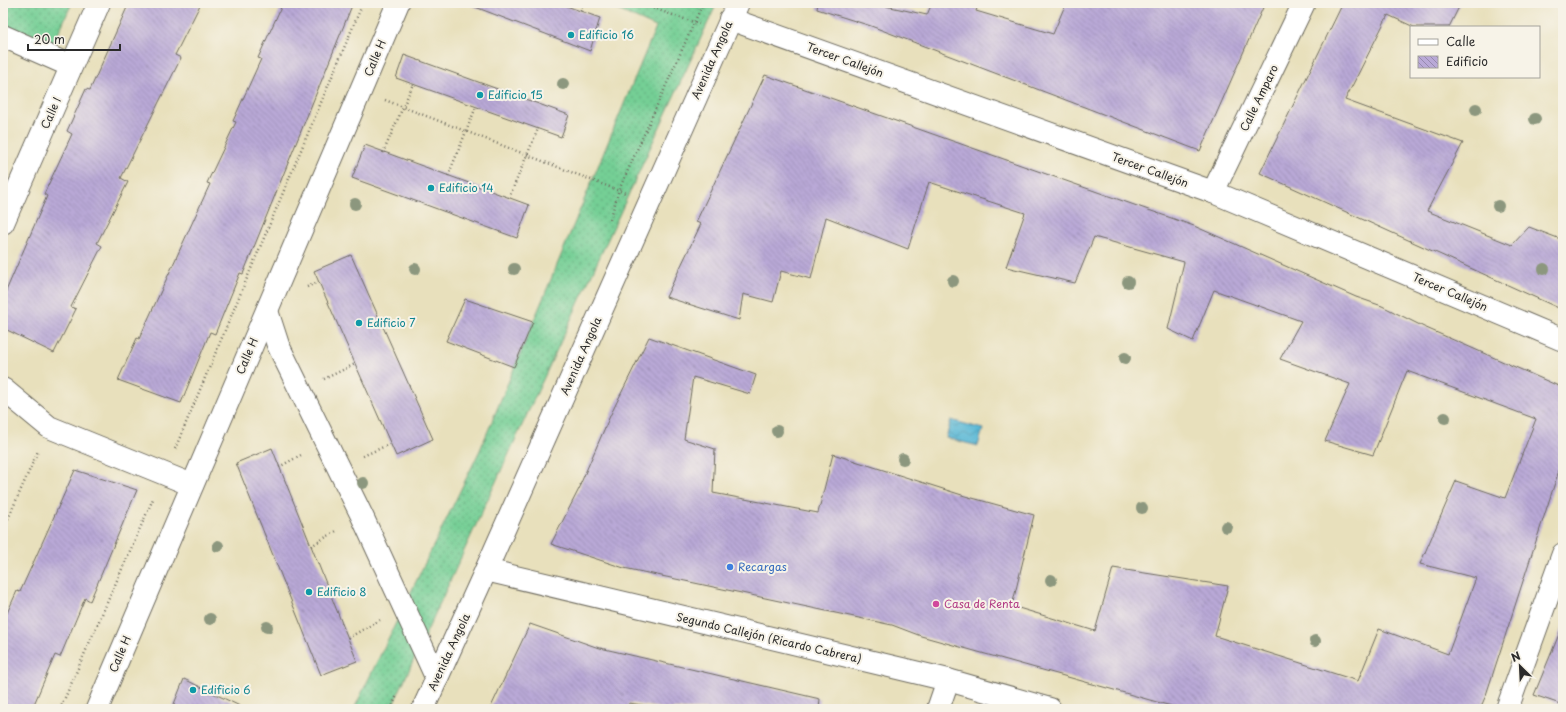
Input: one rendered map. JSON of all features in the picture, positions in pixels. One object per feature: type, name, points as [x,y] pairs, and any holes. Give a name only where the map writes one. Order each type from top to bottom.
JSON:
[{"type":"street","name":"Calle I","points":[[3,223],[99,3]]},
{"type":"street","name":"Calle H","points":[[97,709],[398,3]]},
{"type":"street","name":"Calle Amparo","points":[[1213,192],[1304,3]]},
{"type":"street","name":"Tercer Callejón","points":[[731,18],[1213,192],[1563,340]]},
{"type":"street","name":"Avenida Angola","points":[[423,709],[731,18]]},
{"type":"street","points":[[3,36],[71,66]]},
{"type":"street","points":[[267,311],[278,345],[405,606],[437,679]]},
{"type":"street","points":[[3,389],[49,427],[192,485]]},
{"type":"street","points":[[1507,709],[1563,554]]},
{"type":"street","name":"Segundo Callejón (Ricardo Cabrera)","points":[[486,570],[948,680],[1050,709]]},
{"type":"street","points":[[938,709],[948,680]]},
{"type":"path","points":[[60,709],[164,474],[363,3]]},
{"type":"path","points":[[580,11],[583,3]]},
{"type":"path","points":[[638,3],[731,18]]},
{"type":"path","points":[[384,153],[413,84]]},
{"type":"path","points":[[361,90],[466,132],[650,202]]},
{"type":"path","points":[[448,176],[476,107]]},
{"type":"path","points":[[509,198],[538,129]]},
{"type":"path","points":[[301,390],[355,364]]},
{"type":"path","points":[[3,530],[49,427]]},
{"type":"path","points":[[311,546],[362,516]]},
{"type":"path","points":[[348,638],[405,606]]},
{"type":"green space","points":[[3,3],[72,3],[52,47],[3,25]]},
{"type":"green space","points":[[602,3],[717,3],[391,709],[354,709],[480,450],[656,27]]},
{"type":"water","points":[[951,420],[983,429],[978,446],[946,438]]},
{"type":"building","points":[[129,3],[201,3],[175,55],[181,58],[121,178],[128,182],[97,243],[102,246],[71,307],[76,309],[54,353],[3,328],[3,298],[47,196],[44,194],[72,134],[67,131],[86,89],[90,90]]},
{"type":"building","points":[[283,3],[353,3],[243,274],[240,273],[215,334],[210,332],[181,403],[118,380],[137,338],[139,339],[210,184],[207,183],[236,122],[233,121],[261,59],[258,58]]},
{"type":"building","name":"Edificio 16","points":[[470,3],[558,3],[600,18],[590,51],[470,5]]},
{"type":"building","points":[[818,3],[872,3],[927,15],[932,3],[979,3],[976,11],[1053,34],[1066,3],[1265,3],[1200,151],[871,26],[817,9]]},
{"type":"building","points":[[1343,3],[1461,3],[1450,26],[1412,26],[1388,15],[1345,100],[1463,143],[1427,211],[1512,245],[1529,227],[1563,240],[1563,310],[1260,173]]},
{"type":"building","name":"Edificio 15","points":[[404,55],[569,115],[561,137],[396,78]]},
{"type":"building","points":[[765,75],[1194,226],[1356,297],[1382,306],[1424,327],[1563,388],[1563,458],[1486,695],[1480,709],[1182,709],[921,636],[892,625],[624,568],[551,544],[581,485],[610,416],[649,337],[756,375],[750,394],[693,377],[684,439],[715,449],[713,493],[818,513],[833,454],[965,496],[1034,515],[1012,606],[1095,631],[1113,568],[1228,586],[1215,636],[1358,681],[1379,629],[1448,654],[1476,578],[1420,564],[1456,481],[1505,498],[1536,419],[1407,371],[1373,455],[1325,441],[1350,384],[1280,359],[1301,321],[1214,290],[1193,341],[1168,329],[1184,262],[1094,237],[1075,283],[1006,267],[1025,213],[929,182],[908,249],[826,217],[811,279],[781,271],[773,302],[743,294],[739,320],[666,297],[701,224],[696,222]]},
{"type":"building","name":"Edificio 14","points":[[365,145],[529,205],[517,238],[352,178]]},
{"type":"building","name":"Edificio 7","points":[[351,255],[433,439],[396,456],[314,271]]},
{"type":"building","points":[[465,299],[533,322],[514,367],[446,341]]},
{"type":"building","name":"Edificio 8","points":[[272,448],[357,661],[321,675],[236,463]]},
{"type":"building","points":[[75,470],[137,490],[90,601],[85,598],[60,657],[55,655],[32,709],[3,709],[3,622],[17,591],[20,592]]},
{"type":"building","points":[[530,624],[596,647],[820,699],[819,709],[667,709],[629,703],[628,709],[490,709]]},
{"type":"building","points":[[1563,627],[1563,705],[1534,695]]},
{"type":"building","name":"Edificio 6","points":[[184,679],[246,709],[172,709]]},
{"type":"place","name":"Edificio 16","points":[[571,35]]},
{"type":"place","name":"Edificio 15","points":[[480,95]]},
{"type":"place","name":"Edificio 14","points":[[431,188]]},
{"type":"place","name":"Edificio 7","points":[[359,323]]},
{"type":"place","name":"Recargas","points":[[730,567]]},
{"type":"place","name":"Edificio 8","points":[[309,592]]},
{"type":"place","name":"Casa de Renta","points":[[936,604]]},
{"type":"place","name":"Edificio 6","points":[[193,690]]}]
